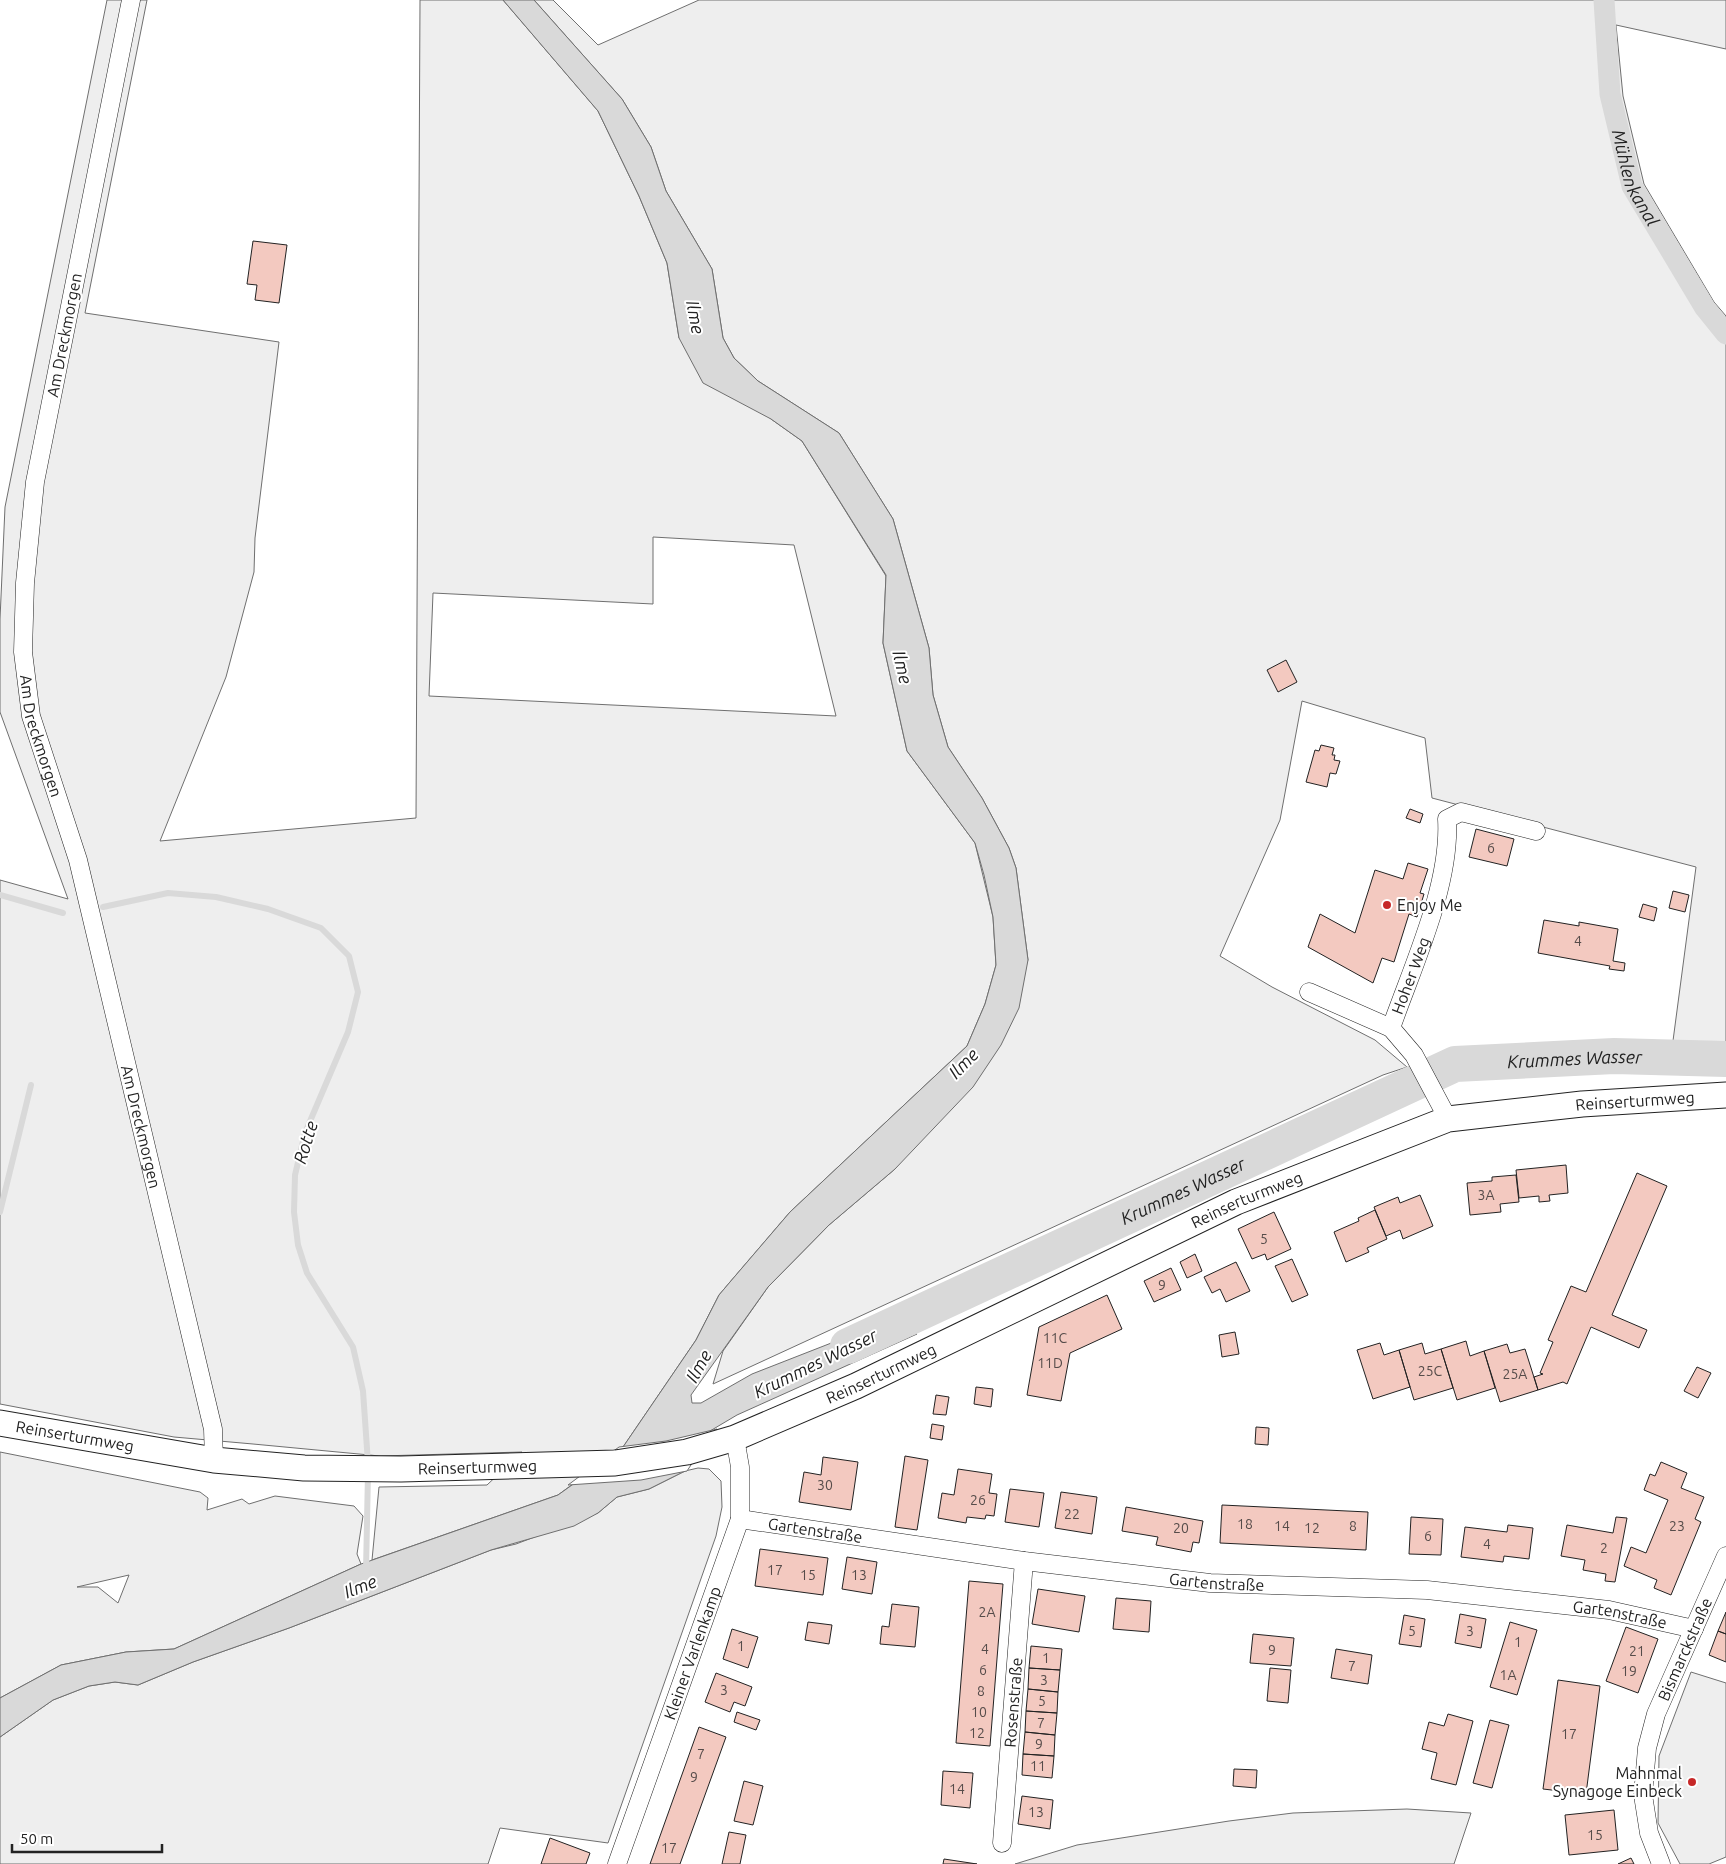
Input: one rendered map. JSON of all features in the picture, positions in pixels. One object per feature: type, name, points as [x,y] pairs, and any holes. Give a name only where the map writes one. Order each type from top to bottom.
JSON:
[{"type":"main road","name":"Reinserturmweg","points":[[0,1422],[214,1460],[348,1470],[615,1463],[687,1452],[735,1438],[856,1386],[1236,1202],[1448,1119],[1582,1104],[1726,1095]]},
{"type":"street","name":"Am Dreckmorgen","points":[[131,0],[35,482],[25,582],[23,652],[31,716],[80,869],[213,1430],[214,1460]]},
{"type":"street","name":"Hoher Weg","points":[[1448,1119],[1414,1055],[1391,1028],[1441,885],[1448,840],[1447,819],[1461,812],[1536,831]]},
{"type":"street","points":[[1308,992],[1391,1028]]},
{"type":"street","name":"Kleiner Varlenkamp","points":[[617,1864],[740,1519],[740,1467],[735,1438]]},
{"type":"street","name":"Gartenstraße","points":[[740,1519],[1024,1561],[1210,1583],[1427,1590],[1609,1610],[1694,1629]]},
{"type":"street","name":"Bismarckstraße","points":[[1661,1864],[1648,1833],[1643,1796],[1647,1748],[1656,1714],[1726,1556]]},
{"type":"street","name":"Rosenstraße","points":[[1002,1843],[1024,1561]]},
{"type":"shaded area","points":[[107,0],[147,0],[85,313],[279,342],[255,538],[254,572],[226,677],[160,841],[416,818],[420,0],[503,0],[598,111],[639,196],[667,263],[679,338],[771,419],[802,441],[886,576],[883,643],[907,751],[975,843],[993,917],[996,965],[985,1004],[967,1046],[790,1212],[719,1295],[696,1340],[623,1447],[558,1495],[372,1560],[379,1487],[487,1485],[522,1452],[380,1456],[174,1437],[0,1404],[0,880],[68,899],[0,712],[0,619],[5,507]],"holes":[[[653,537],[794,545],[836,716],[429,696],[433,593],[653,604]]]},
{"type":"shaded area","points":[[534,0],[553,0],[598,45],[699,0],[1726,0],[1726,49],[1616,25],[1623,96],[1644,184],[1714,302],[1726,316],[1726,1070],[1669,1071],[1696,867],[1432,798],[1425,738],[1302,701],[1280,820],[1220,956],[1272,987],[1375,1040],[1407,1067],[1383,1075],[713,1384],[723,1351],[768,1287],[829,1225],[895,1169],[1028,960],[1016,868],[1009,848],[982,798],[948,747],[933,695],[929,648],[893,519],[839,433],[758,381],[734,358],[723,338],[712,269],[666,191],[651,147],[622,99]]},
{"type":"shaded area","points":[[0,1452],[200,1492],[208,1498],[207,1510],[242,1499],[249,1504],[275,1496],[354,1506],[363,1516],[357,1554],[361,1564],[174,1649],[126,1652],[61,1665],[0,1698]],"holes":[[[129,1575],[118,1603],[98,1587],[77,1587]]]},
{"type":"shaded area","points":[[698,1468],[709,1469],[721,1481],[722,1507],[716,1536],[608,1843],[500,1828],[488,1864],[0,1864],[0,1737],[53,1700],[89,1686],[115,1682],[138,1685],[193,1662],[289,1628],[491,1550],[516,1544],[598,1513],[617,1497],[649,1489],[685,1471]]},
{"type":"shaded area","points":[[1691,1672],[1726,1683],[1726,1857],[1709,1864],[1680,1864],[1658,1823],[1659,1756]]},
{"type":"shaded area","points":[[1407,1809],[1471,1813],[1454,1864],[1015,1864],[1077,1845],[1229,1821],[1293,1813]]},
{"type":"water","name":"Ilme","points":[[503,0],[534,0],[622,99],[651,147],[666,191],[712,269],[723,338],[734,358],[758,381],[839,433],[893,519],[929,648],[933,695],[948,747],[982,798],[1009,848],[1016,868],[1028,960],[1019,1008],[1001,1045],[973,1087],[895,1169],[829,1225],[768,1287],[691,1395],[692,1403],[701,1403],[752,1374],[885,1322],[917,1334],[737,1415],[710,1431],[685,1471],[649,1489],[617,1497],[598,1513],[574,1526],[491,1550],[289,1628],[193,1662],[138,1685],[115,1682],[89,1686],[53,1700],[0,1737],[0,1698],[61,1665],[126,1652],[174,1649],[361,1564],[558,1495],[572,1485],[623,1447],[696,1340],[719,1295],[790,1212],[967,1046],[985,1004],[996,965],[993,917],[984,875],[975,843],[907,751],[883,643],[886,575],[802,441],[771,419],[703,383],[679,338],[667,263],[639,196],[598,111]]},
{"type":"pier","points":[[717,1429],[712,1433],[687,1471],[641,1480],[568,1485],[619,1447],[666,1441]]},
{"type":"building","points":[[253,241],[287,245],[279,303],[255,300],[257,285],[247,284]]},
{"type":"building","points":[[1286,660],[1297,682],[1278,692],[1267,670]]},
{"type":"building","points":[[1321,745],[1334,748],[1332,755],[1335,755],[1334,760],[1340,761],[1336,774],[1330,773],[1327,787],[1306,782],[1315,750],[1319,751]]},
{"type":"building","points":[[1410,809],[1423,814],[1420,823],[1406,818]]},
{"type":"building","points":[[1476,829],[1514,839],[1507,866],[1469,857]]},
{"type":"building","points":[[1408,863],[1428,869],[1420,893],[1424,894],[1417,917],[1409,914],[1394,962],[1382,958],[1373,983],[1308,947],[1320,914],[1355,933],[1375,870],[1403,879]]},
{"type":"building","points":[[1673,891],[1689,895],[1685,912],[1669,908]]},
{"type":"building","points":[[1643,904],[1657,908],[1654,921],[1639,917]]},
{"type":"building","points":[[1544,920],[1579,926],[1579,922],[1618,929],[1613,961],[1625,963],[1624,971],[1609,969],[1610,966],[1538,953]]},
{"type":"building","points":[[1566,1165],[1568,1193],[1549,1195],[1550,1201],[1539,1202],[1539,1196],[1519,1198],[1516,1170]]},
{"type":"building","points":[[1637,1173],[1667,1186],[1612,1315],[1647,1330],[1639,1348],[1591,1327],[1567,1384],[1563,1382],[1538,1390],[1534,1377],[1543,1374],[1540,1373],[1553,1342],[1548,1340],[1571,1286],[1586,1292]]},
{"type":"building","points":[[1516,1175],[1519,1202],[1500,1204],[1501,1212],[1470,1215],[1467,1183],[1492,1181],[1492,1177]]},
{"type":"building","points":[[1420,1195],[1433,1226],[1403,1239],[1400,1230],[1386,1236],[1374,1207],[1398,1197],[1400,1203]]},
{"type":"building","points":[[1375,1210],[1387,1239],[1367,1248],[1369,1252],[1346,1262],[1334,1232],[1359,1221],[1358,1218]]},
{"type":"building","points":[[1274,1212],[1291,1249],[1267,1260],[1265,1254],[1252,1259],[1238,1229]]},
{"type":"building","points":[[1195,1254],[1202,1271],[1187,1278],[1180,1262]]},
{"type":"building","points":[[1292,1259],[1308,1295],[1292,1302],[1275,1266]]},
{"type":"building","points":[[1236,1262],[1250,1291],[1226,1302],[1220,1289],[1212,1293],[1204,1277]]},
{"type":"building","points":[[1171,1268],[1181,1290],[1154,1302],[1144,1281]]},
{"type":"building","points":[[1107,1295],[1122,1329],[1070,1353],[1061,1401],[1027,1395],[1039,1327]]},
{"type":"building","points":[[1235,1332],[1239,1354],[1222,1357],[1219,1335]]},
{"type":"building","points":[[1466,1341],[1470,1356],[1484,1351],[1495,1388],[1457,1400],[1441,1349]]},
{"type":"building","points":[[1380,1343],[1384,1355],[1399,1350],[1410,1387],[1373,1399],[1357,1350]]},
{"type":"building","points":[[1422,1343],[1425,1354],[1441,1349],[1453,1388],[1414,1400],[1399,1350]]},
{"type":"building","points":[[1507,1344],[1510,1353],[1525,1349],[1538,1390],[1500,1402],[1484,1351]]},
{"type":"building","points":[[1697,1367],[1711,1373],[1698,1398],[1684,1391]]},
{"type":"building","points":[[976,1387],[993,1389],[991,1407],[974,1404]]},
{"type":"building","points":[[936,1395],[949,1397],[946,1415],[933,1414]]},
{"type":"building","points":[[932,1424],[944,1426],[942,1440],[930,1438]]},
{"type":"building","points":[[1256,1427],[1269,1428],[1268,1445],[1255,1444]]},
{"type":"building","points":[[905,1456],[928,1460],[917,1530],[895,1527]]},
{"type":"building","points":[[823,1457],[858,1462],[851,1510],[799,1502],[804,1472],[821,1475]]},
{"type":"building","points":[[1661,1462],[1687,1473],[1681,1488],[1704,1497],[1695,1519],[1701,1522],[1671,1595],[1654,1588],[1657,1580],[1624,1566],[1631,1547],[1646,1553],[1668,1500],[1644,1490],[1650,1474],[1655,1476]]},
{"type":"building","points":[[958,1469],[992,1474],[989,1493],[997,1494],[994,1516],[986,1515],[985,1519],[967,1517],[966,1523],[938,1518],[942,1493],[954,1495]]},
{"type":"building","points":[[1010,1489],[1044,1493],[1039,1527],[1005,1522]]},
{"type":"building","points":[[1061,1492],[1097,1497],[1092,1534],[1055,1528]]},
{"type":"building","points":[[1222,1505],[1368,1512],[1366,1550],[1220,1543]]},
{"type":"building","points":[[1126,1507],[1203,1521],[1199,1543],[1193,1542],[1191,1552],[1156,1545],[1158,1537],[1122,1531]]},
{"type":"building","points":[[1411,1517],[1443,1519],[1441,1555],[1409,1554]]},
{"type":"building","points":[[1616,1517],[1627,1518],[1615,1582],[1605,1581],[1606,1574],[1583,1570],[1585,1560],[1561,1556],[1567,1525],[1613,1533]]},
{"type":"building","points":[[1508,1525],[1533,1528],[1529,1559],[1504,1556],[1503,1562],[1461,1557],[1465,1527],[1507,1532]]},
{"type":"building","points":[[760,1549],[828,1558],[823,1595],[755,1586]]},
{"type":"building","points":[[847,1557],[877,1562],[872,1594],[842,1589]]},
{"type":"building","points":[[969,1581],[1003,1584],[990,1746],[956,1743]]},
{"type":"building","points":[[1038,1589],[1085,1596],[1079,1632],[1032,1624]]},
{"type":"building","points":[[1116,1598],[1151,1601],[1149,1632],[1113,1629]]},
{"type":"building","points":[[892,1604],[919,1607],[915,1647],[880,1644],[882,1626],[889,1627]]},
{"type":"building","points":[[1726,1612],[1726,1634],[1718,1631]]},
{"type":"building","points":[[1460,1614],[1486,1619],[1481,1648],[1455,1643]]},
{"type":"building","points":[[1404,1615],[1425,1619],[1421,1647],[1399,1644]]},
{"type":"building","points":[[808,1622],[832,1625],[829,1644],[805,1640]]},
{"type":"building","points":[[1510,1622],[1537,1630],[1517,1695],[1490,1687]]},
{"type":"building","points":[[1626,1627],[1658,1639],[1638,1693],[1606,1681]]},
{"type":"building","points":[[732,1629],[758,1637],[748,1668],[723,1659]]},
{"type":"building","points":[[1718,1631],[1726,1634],[1726,1662],[1709,1655]]},
{"type":"building","points":[[1253,1634],[1294,1638],[1291,1666],[1250,1663]]},
{"type":"building","points":[[1031,1646],[1062,1649],[1060,1670],[1029,1668]]},
{"type":"building","points":[[1336,1649],[1372,1655],[1368,1684],[1331,1678]]},
{"type":"building","points":[[1029,1668],[1060,1670],[1058,1692],[1028,1689]]},
{"type":"building","points":[[1270,1668],[1291,1670],[1288,1703],[1267,1701]]},
{"type":"building","points":[[716,1673],[752,1687],[745,1706],[734,1702],[730,1712],[705,1702]]},
{"type":"building","points":[[1558,1680],[1600,1686],[1586,1794],[1543,1789]]},
{"type":"building","points":[[1028,1689],[1058,1692],[1057,1713],[1026,1711]]},
{"type":"building","points":[[1026,1711],[1057,1713],[1055,1735],[1025,1732]]},
{"type":"building","points":[[737,1712],[760,1720],[756,1730],[734,1722]]},
{"type":"building","points":[[1448,1714],[1473,1721],[1456,1785],[1431,1779],[1437,1753],[1422,1749],[1429,1722],[1444,1726]]},
{"type":"building","points":[[1490,1720],[1509,1725],[1492,1788],[1473,1783]]},
{"type":"building","points":[[699,1727],[726,1737],[680,1864],[650,1864]]},
{"type":"building","points":[[1025,1732],[1055,1735],[1054,1756],[1023,1754]]},
{"type":"building","points":[[1023,1754],[1054,1756],[1052,1778],[1022,1775]]},
{"type":"building","points":[[1234,1769],[1257,1770],[1256,1788],[1233,1786]]},
{"type":"building","points":[[943,1771],[973,1773],[970,1808],[941,1805]]},
{"type":"building","points":[[744,1781],[763,1786],[753,1825],[734,1821]]},
{"type":"building","points":[[1022,1796],[1053,1800],[1050,1829],[1018,1824]]},
{"type":"building","points":[[1614,1810],[1618,1850],[1569,1855],[1565,1815]]},
{"type":"building","points":[[729,1832],[746,1835],[740,1864],[722,1864]]},
{"type":"building","points":[[550,1838],[590,1853],[586,1864],[541,1864]]},
{"type":"building","points":[[1631,1858],[1634,1864],[1618,1864]]},
{"type":"building","points":[[944,1859],[977,1864],[943,1864]]},
{"type":"waterway","name":"Mühlenkanal","points":[[1604,0],[1610,94],[1632,186],[1705,308],[1726,334]]},
{"type":"waterway","name":"Rotte","points":[[103,907],[168,893],[216,897],[268,909],[321,928],[349,956],[358,992],[348,1032],[305,1133],[295,1175],[294,1212],[298,1245],[307,1273],[353,1347],[363,1391],[368,1463]]},
{"type":"waterway","name":"Rotte","points":[[0,895],[63,913]]},
{"type":"waterway","name":"Krummes Wasser","points":[[848,1346],[1455,1064],[1614,1056],[1726,1059]]},
{"type":"waterway","points":[[0,1212],[31,1085]]},
{"type":"waterway","name":"Rotte","points":[[366,1571],[368,1473]]},
{"type":"place","name":"Enjoy Me","points":[[1387,905]]},
{"type":"place","name":"Mahnmal Synagoge Einbeck","points":[[1692,1782]]}]
